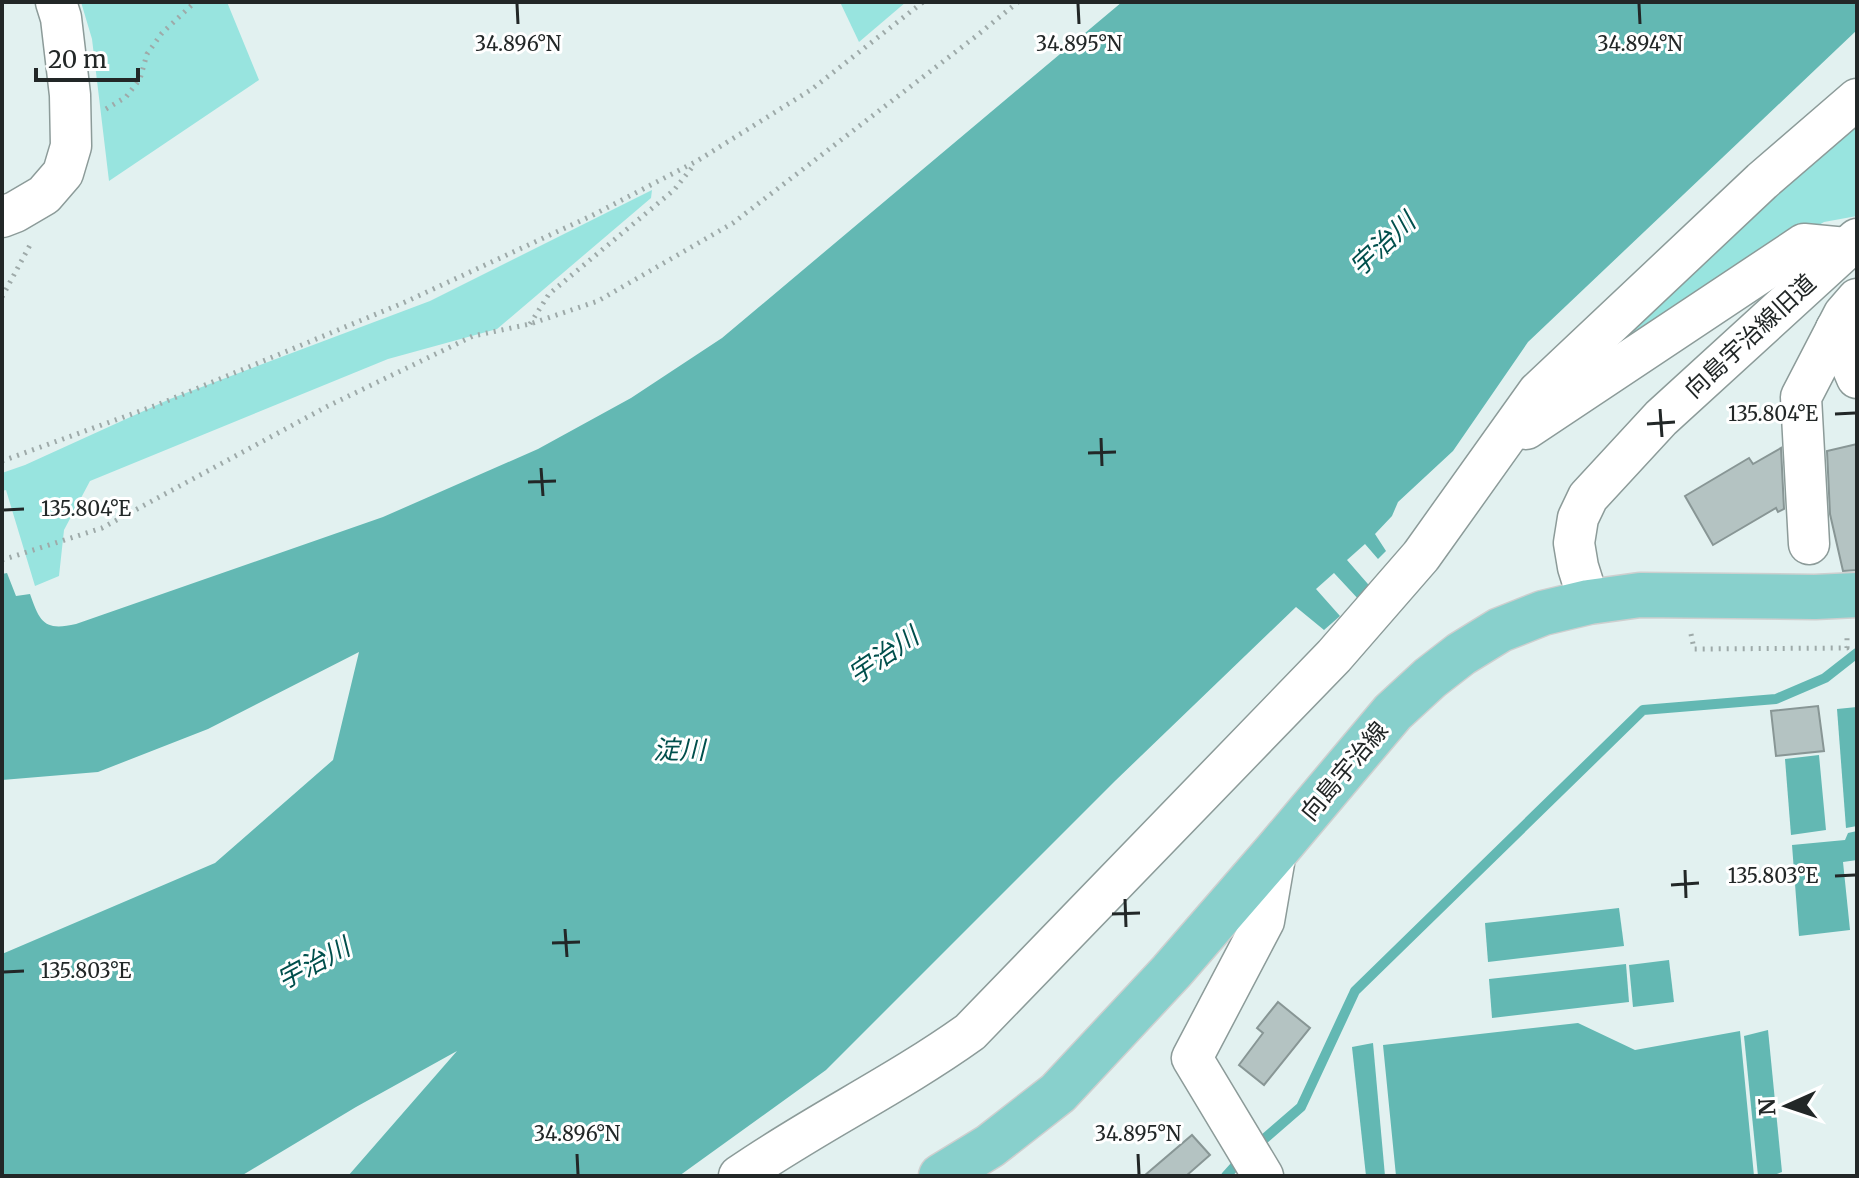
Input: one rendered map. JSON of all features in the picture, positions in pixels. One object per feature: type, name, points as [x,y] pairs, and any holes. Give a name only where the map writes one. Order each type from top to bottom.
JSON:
[{"type":"main road","name":"向島宇治線","points":[[941,1176],[990,1146],[1058,1093],[1171,972],[1393,712],[1461,654],[1500,630],[1543,613],[1589,602],[1640,595],[1815,597],[1852,612]]},
{"type":"street","points":[[2,217],[44,195],[63,173],[71,146],[70,95],[61,18],[56,2]]},
{"type":"street","points":[[739,1176],[929,1061],[970,1032],[1334,656],[1421,556],[1538,392],[1762,181],[1857,99]]},
{"type":"street","points":[[1499,447],[1804,244],[1852,243]]},
{"type":"street","name":"向島宇治線旧道","points":[[1589,602],[1574,543],[1578,518],[1588,497],[1661,418],[1852,243]]},
{"type":"street","points":[[1846,314],[1857,378]]},
{"type":"street","points":[[1809,544],[1801,397],[1846,314]]},
{"type":"street","points":[[1263,1176],[1192,1058],[1264,921],[1276,851]]},
{"type":"path","points":[[96,115],[126,97],[140,79],[147,54],[162,33],[195,2]]},
{"type":"path","points":[[2,461],[157,405],[403,303],[591,216],[697,161],[812,89],[923,2]]},
{"type":"path","points":[[2,560],[102,528],[328,406],[473,336],[530,324],[598,301],[733,223],[1018,2]]},
{"type":"path","points":[[530,324],[549,294],[674,190],[697,161]]},
{"type":"path","points":[[1691,634],[1694,649],[1847,648],[1852,612]]},
{"type":"shaded area","points":[[81,2],[227,2],[259,80],[109,181],[92,39]]},
{"type":"shaded area","points":[[840,2],[906,2],[859,42]]},
{"type":"shaded area","points":[[1857,114],[1857,216],[1824,222],[1558,383]]},
{"type":"shaded area","points":[[652,190],[651,198],[497,329],[388,359],[90,481],[64,530],[59,576],[35,586],[6,490],[2,491],[2,473],[170,399],[430,301]]},
{"type":"water","name":"淀川","points":[[1122,2],[1857,2],[1857,30],[1528,342],[1453,451],[1398,502],[1392,516],[1375,534],[1386,551],[1378,559],[1365,544],[1347,560],[1374,591],[1361,602],[1334,573],[1316,589],[1340,616],[1324,630],[1296,607],[1115,781],[826,1070],[679,1176],[348,1176],[457,1051],[241,1176],[2,1176],[2,954],[215,863],[333,760],[359,652],[208,729],[98,772],[2,780],[2,574],[7,573],[16,596],[30,594],[45,622],[57,626],[76,624],[383,517],[538,449],[631,398],[722,338]]},
{"type":"water","points":[[1857,707],[1857,826],[1846,828],[1837,709]]},
{"type":"water","points":[[1819,755],[1826,830],[1791,835],[1785,759]]},
{"type":"water","points":[[1857,831],[1857,860],[1843,862],[1850,930],[1799,936],[1792,845],[1845,840],[1848,833]]},
{"type":"water","points":[[1619,908],[1624,946],[1488,962],[1485,923]]},
{"type":"water","points":[[1669,960],[1674,1002],[1633,1007],[1629,965]]},
{"type":"water","points":[[1626,964],[1629,1002],[1492,1018],[1489,979]]},
{"type":"water","points":[[1578,1023],[1635,1050],[1740,1031],[1754,1176],[1396,1176],[1383,1045]]},
{"type":"water","points":[[1768,1030],[1782,1172],[1758,1176],[1744,1036]]},
{"type":"water","points":[[1373,1043],[1385,1176],[1366,1176],[1352,1047]]},
{"type":"building","points":[[1857,444],[1857,570],[1843,571],[1830,514],[1827,451]]},
{"type":"building","points":[[1781,448],[1784,509],[1778,512],[1776,508],[1713,545],[1685,496],[1749,458],[1753,464]]},
{"type":"building","points":[[1818,706],[1824,751],[1776,756],[1771,711]]},
{"type":"building","points":[[1278,1002],[1310,1028],[1264,1085],[1239,1065],[1263,1033],[1257,1028]]},
{"type":"building","points":[[1192,1135],[1210,1155],[1186,1176],[1144,1176]]},
{"type":"waterway","points":[[1256,1146],[1301,1107],[1355,991],[1643,710],[1776,699],[1825,678],[1857,653]]},
{"type":"waterway","points":[[1226,1176],[1243,1157]]},
{"type":"water label","name":"宇治川","points":[[1382,244]]},
{"type":"water label","name":"宇治川","points":[[883,655]]},
{"type":"water label","name":"宇治川","points":[[313,963]]}]
